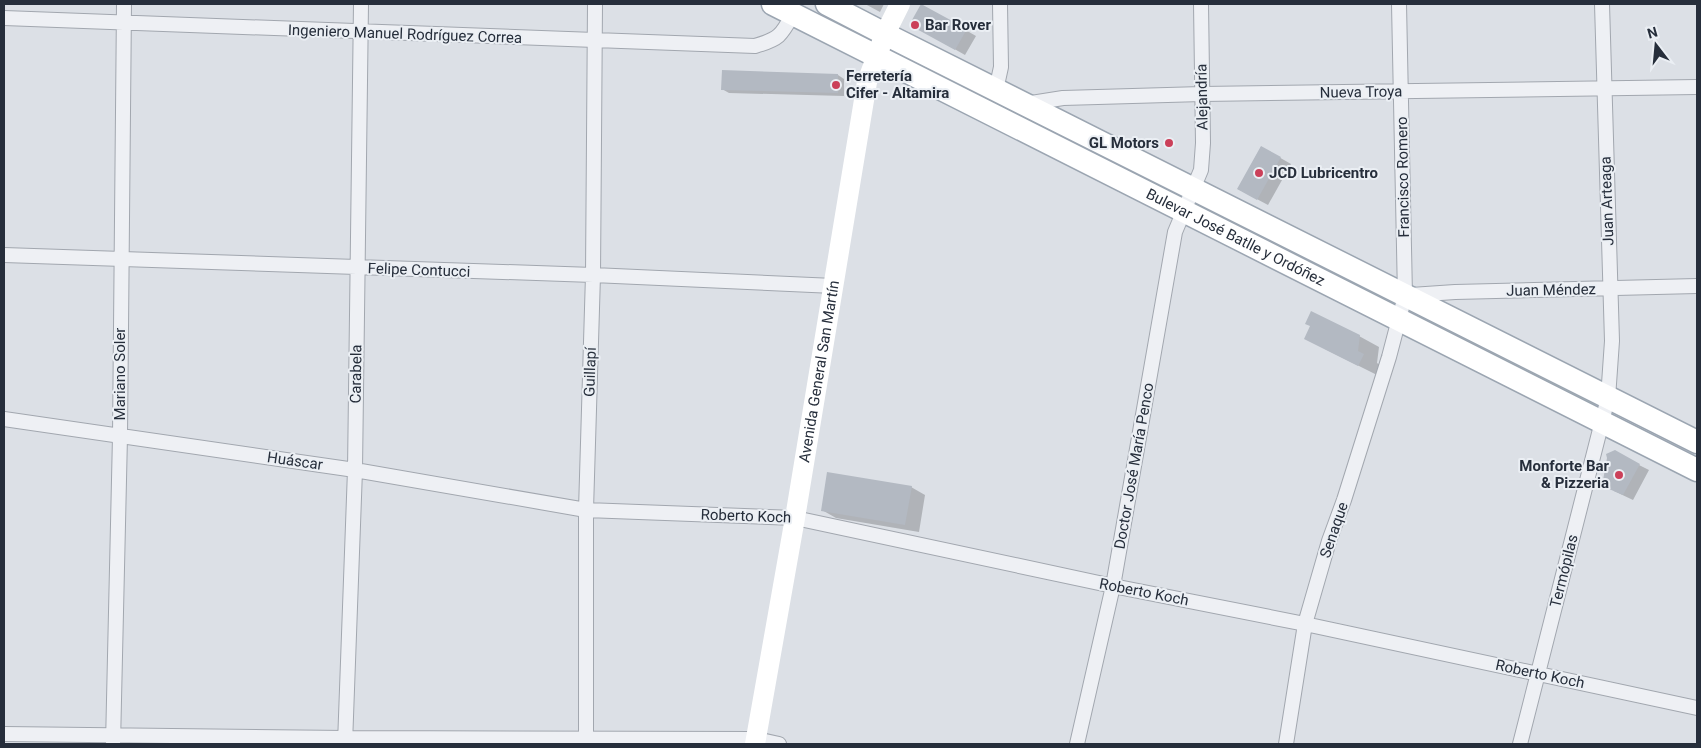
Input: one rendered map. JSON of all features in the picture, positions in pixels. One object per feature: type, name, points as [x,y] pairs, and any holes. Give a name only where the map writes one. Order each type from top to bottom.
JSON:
[{"type":"main road","name":"Bulevar José Batlle y Ordóñez","points":[[827,4],[1697,442]]},
{"type":"main road","name":"Avenida General San Martín","points":[[756,742],[867,82],[885,34],[900,4]]},
{"type":"main road","name":"Bulevar José Batlle y Ordóñez","points":[[783,9],[1697,470]]},
{"type":"street","name":"Mariano Soler","points":[[113,740],[120,436],[124,4]]},
{"type":"street","name":"Carabela","points":[[345,741],[355,470],[360,4]]},
{"type":"street","name":"Guillapí","points":[[586,739],[586,510],[593,275],[595,4]]},
{"type":"street","points":[[996,90],[1001,67],[1000,4]]},
{"type":"street","name":"Alejandría","points":[[1193,189],[1201,170],[1202,156],[1201,4]]},
{"type":"street","name":"Francisco Romero","points":[[1399,4],[1405,296],[1400,320]]},
{"type":"street","name":"Juan Arteaga","points":[[1602,4],[1612,362],[1608,398]]},
{"type":"street","name":"Ingeniero Manuel Rodríguez Correa","points":[[4,18],[360,33],[755,46],[772,41],[782,33],[783,9]]},
{"type":"street","name":"Nueva Troya","points":[[1024,104],[1063,98],[1202,94],[1697,87]]},
{"type":"street","name":"Doctor José María Penco","points":[[1077,744],[1113,586],[1175,232],[1193,189]]},
{"type":"street","name":"Felipe Contucci","points":[[4,255],[593,275],[834,286]]},
{"type":"street","name":"Juan Méndez","points":[[1405,296],[1455,292],[1697,286]]},
{"type":"street","name":"Senaque","points":[[1286,744],[1305,624],[1329,541],[1344,500],[1400,320]]},
{"type":"street","name":"Termópilas","points":[[1520,744],[1608,398]]},
{"type":"street","name":"Huáscar","points":[[4,419],[355,470],[586,510]]},
{"type":"street","name":"Roberto Koch","points":[[586,510],[795,518],[1697,708]]},
{"type":"street","points":[[4,734],[113,740],[586,739],[779,744]]},
{"type":"green space","points":[[890,50],[1174,191],[1175,195]]},
{"type":"green space","points":[[1210,210],[1389,300],[1390,304],[1207,211]]},
{"type":"green space","points":[[1420,316],[1595,403],[1595,406],[1417,318]]},
{"type":"building","points":[[921,4],[967,29],[955,50],[913,27],[912,20]]},
{"type":"building","points":[[722,70],[838,74],[838,93],[721,90]]},
{"type":"building","name":"JCD Lubricentro","points":[[1261,146],[1281,157],[1257,200],[1237,189]]},
{"type":"building","points":[[1311,311],[1360,335],[1358,351],[1364,354],[1358,366],[1304,339],[1310,326],[1305,324]]},
{"type":"building","name":"Monforte Bar & Pizzeria","points":[[1615,450],[1640,464],[1623,495],[1602,486],[1606,454]]},
{"type":"building","points":[[827,472],[912,486],[905,525],[821,511]]},
{"type":"place","name":"Bar Rover","points":[[915,25]]},
{"type":"place","name":"Ferretería Cifer - Altamira","points":[[836,85]]},
{"type":"place","name":"GL Motors","points":[[1169,143]]},
{"type":"place","name":"JCD Lubricentro","points":[[1259,173]]},
{"type":"place","name":"Monforte Bar & Pizzeria","points":[[1619,475]]}]
